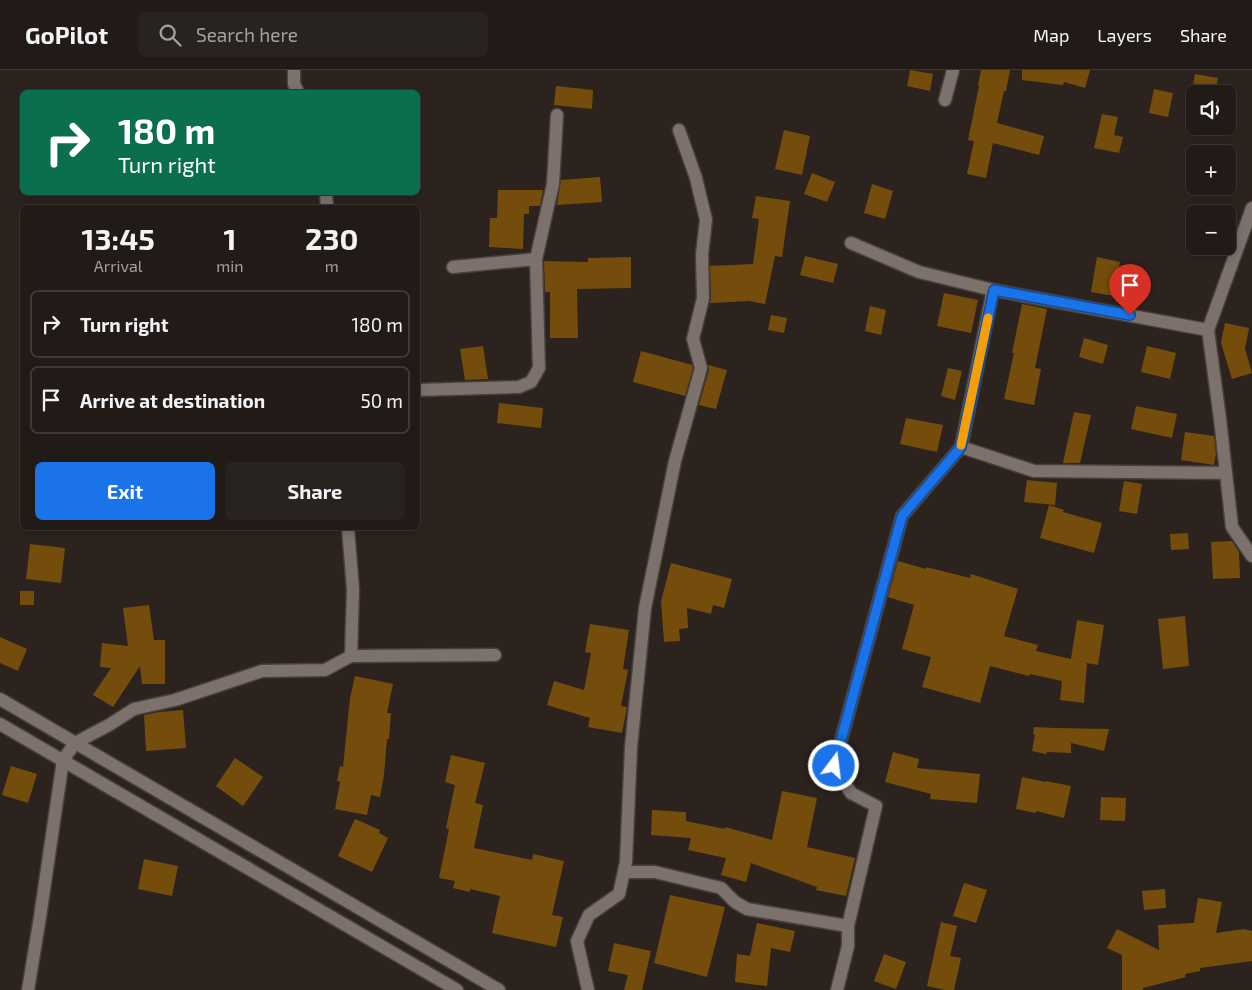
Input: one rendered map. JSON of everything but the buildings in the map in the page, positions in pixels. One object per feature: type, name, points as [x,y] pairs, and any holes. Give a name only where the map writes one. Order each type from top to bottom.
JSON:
[{"type":"street","points":[[294,70],[294,84],[297,90]]},
{"type":"street","points":[[945,100],[953,70]]},
{"type":"street","points":[[420,390],[519,387],[531,382],[539,368],[536,259],[553,184],[557,115]]},
{"type":"street","points":[[588,990],[578,941],[589,915],[619,894],[624,872],[631,747],[645,608],[675,461],[701,368],[693,339],[703,298],[702,254],[706,220],[696,178],[679,130]]},
{"type":"street","points":[[1252,208],[1208,330],[1232,527],[1252,556]]},
{"type":"street","points":[[851,243],[919,272],[994,290],[1208,330]]},
{"type":"street","points":[[453,267],[536,259]]},
{"type":"street","points":[[838,990],[848,946],[848,926],[876,806],[851,794],[834,766],[902,516],[961,447],[994,290]]},
{"type":"street","points":[[961,447],[1034,471],[1226,473]]},
{"type":"street","points":[[348,530],[353,590],[351,656]]},
{"type":"street","points":[[28,990],[63,760],[75,743],[134,709],[175,700],[262,671],[324,670],[351,656],[495,655]]},
{"type":"street","points":[[0,699],[499,990]]},
{"type":"street","points":[[0,724],[457,990]]},
{"type":"street","points":[[624,872],[655,872],[721,888],[735,902],[746,909],[848,926]]},
{"type":"slow traffic","points":[[961,445],[988,318]]},
{"type":"route","points":[[834,766],[902,516],[961,447],[994,290],[1130,315]]}]
